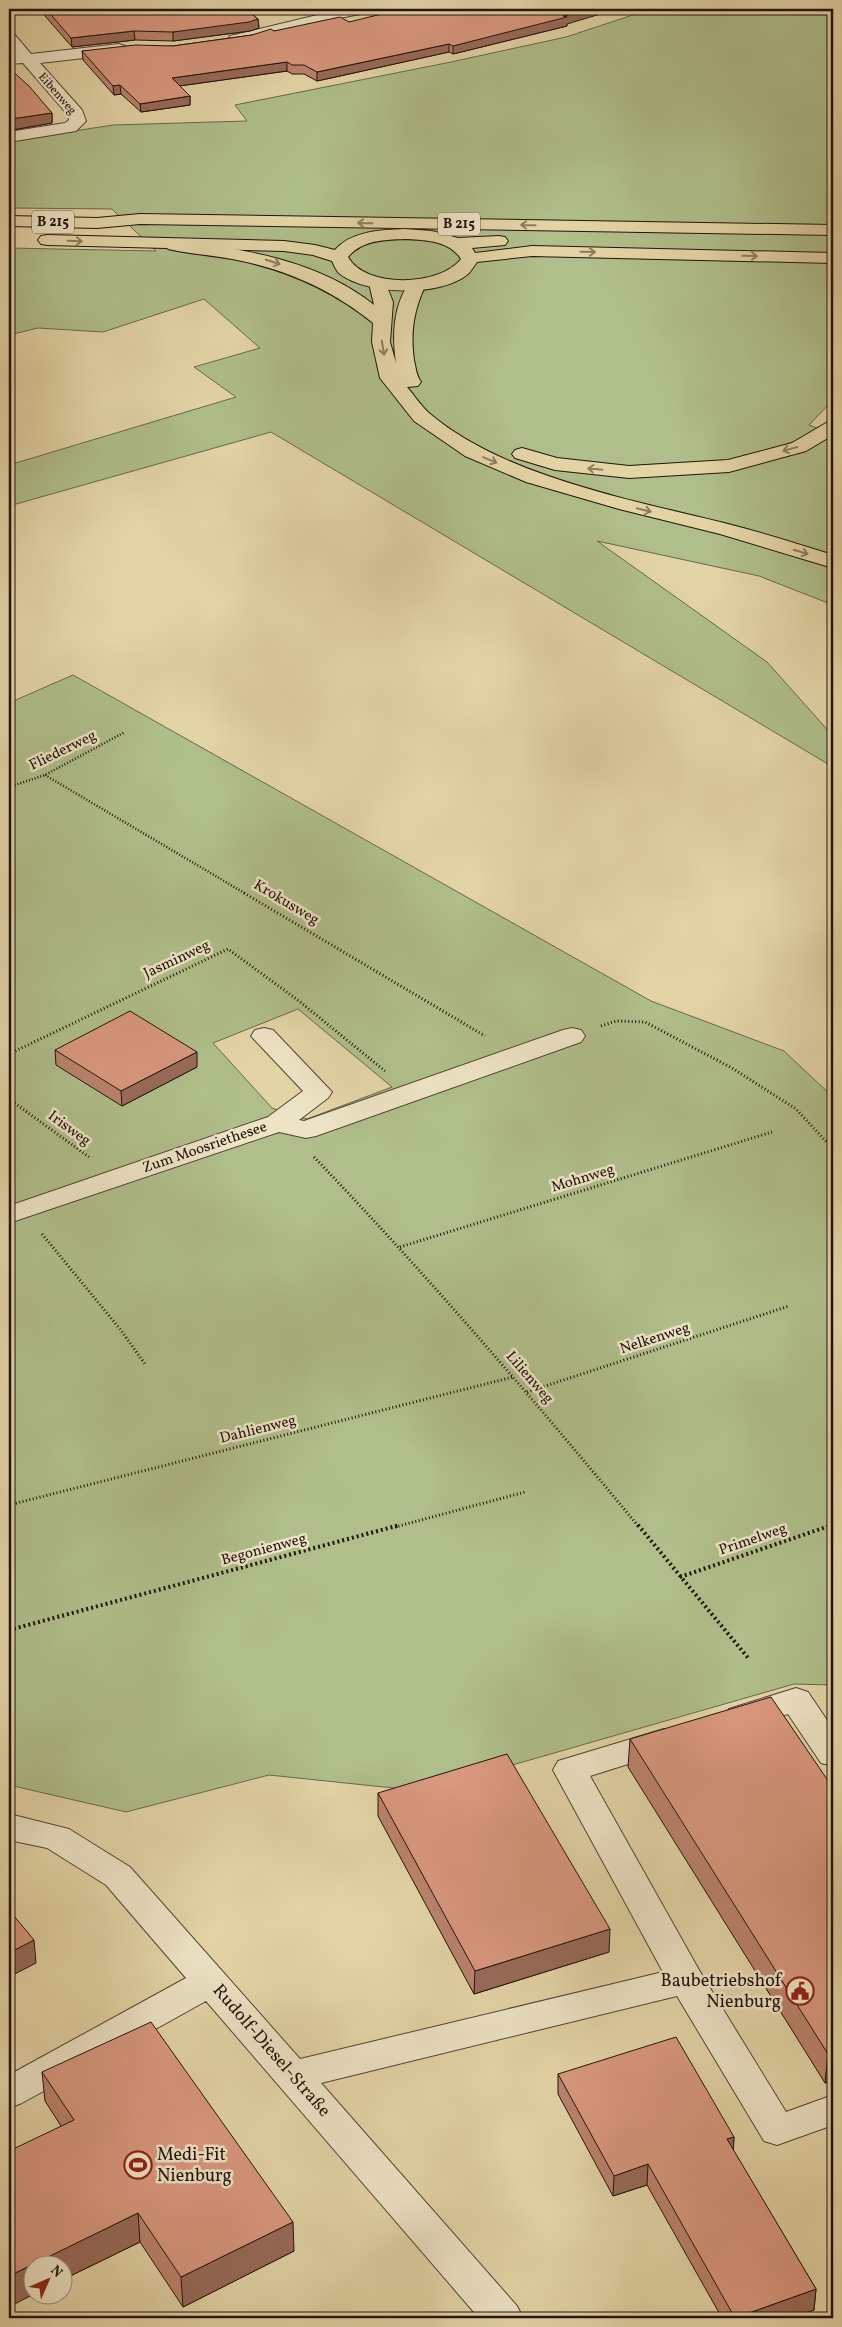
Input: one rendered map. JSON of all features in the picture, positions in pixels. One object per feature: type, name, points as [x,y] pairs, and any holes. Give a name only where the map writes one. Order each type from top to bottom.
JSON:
[{"type":"main road","name":"B 215","points":[[97,223],[140,219],[833,230]]},
{"type":"main road","name":"B 215","points":[[9,221],[97,223],[133,228],[284,231],[366,239]]},
{"type":"main road","name":"B 215","points":[[28,240],[174,245],[226,243],[284,246],[315,250],[339,257],[343,250],[352,244],[384,235],[423,235],[456,244],[606,235],[833,236]]},
{"type":"main road","name":"B 215","points":[[456,244],[466,251],[470,259],[532,251],[833,258]]},
{"type":"main road","points":[[174,245],[258,258],[296,269],[338,288],[366,305],[384,322]]},
{"type":"main road","points":[[339,257],[340,265],[348,272],[378,283],[417,284],[449,278],[468,266],[470,259]]},
{"type":"main road","points":[[378,283],[384,302],[382,342],[390,378],[421,417],[472,452],[542,480],[626,505],[727,530],[833,562]]},
{"type":"main road","points":[[417,284],[407,304],[401,339],[408,378],[439,414],[492,445],[555,464],[629,472],[729,466],[799,447],[833,427]]},
{"type":"street","points":[[223,41],[252,37],[292,24],[363,9]]},
{"type":"street","points":[[9,38],[26,59]]},
{"type":"street","points":[[9,59],[26,59],[135,47]]},
{"type":"street","name":"Eibenweg","points":[[9,138],[70,127],[78,121],[76,114],[26,59]]},
{"type":"street","points":[[264,1036],[320,1092],[278,1123]]},
{"type":"street","name":"Zum Moosriethesee","points":[[16,1213],[278,1123],[306,1130],[572,1036]]},
{"type":"street","points":[[833,1754],[796,1700],[570,1770],[686,1980],[777,2130],[833,2110]]},
{"type":"street","name":"Rudolf-Diesel-Straße","points":[[9,1827],[57,1838],[118,1876],[503,2318]]},
{"type":"street","points":[[292,2076],[686,1980]]},
{"type":"street","points":[[9,2093],[210,1982]]},
{"type":"path","name":"Fliederweg","points":[[9,787],[45,775],[126,732]]},
{"type":"path","name":"Krokusweg","points":[[45,775],[468,1025],[512,1057]]},
{"type":"path","name":"Jasminweg","points":[[9,1054],[228,949],[299,1001],[410,1093]]},
{"type":"path","points":[[572,1036],[616,1022],[645,1022],[732,1068],[796,1109],[833,1149]]},
{"type":"path","name":"Irisweg","points":[[9,1099],[103,1167],[113,1180]]},
{"type":"path","name":"Lilienweg","points":[[278,1123],[319,1161],[400,1247],[527,1392],[749,1660]]},
{"type":"path","name":"Mohnweg","points":[[400,1247],[772,1132]]},
{"type":"path","points":[[16,1213],[120,1329],[145,1364]]},
{"type":"path","name":"Nelkenweg","points":[[527,1392],[789,1306]]},
{"type":"path","name":"Dahlienweg","points":[[9,1505],[513,1377]]},
{"type":"path","name":"Begonienweg","points":[[9,1630],[525,1492]]},
{"type":"path","name":"Primelweg","points":[[680,1578],[833,1524]]},
{"type":"green space","points":[[651,9],[833,9],[833,400],[809,425],[833,434],[833,605],[759,576],[597,541],[767,662],[833,736],[833,767],[271,432],[9,506],[9,465],[236,397],[194,367],[260,348],[204,299],[103,332],[38,328],[9,335],[9,248],[156,251],[112,209],[9,208],[9,141],[113,125],[247,121],[235,105],[566,37]]},
{"type":"green space","points":[[73,675],[651,1001],[784,1051],[833,1097],[833,1685],[794,1684],[422,1791],[269,1775],[126,1812],[9,1785],[9,703]],"holes":[[[298,1009],[392,1087],[307,1119],[272,1108],[213,1043]]]},
{"type":"building","points":[[46,9],[245,9],[258,19],[249,22],[173,32],[134,31],[71,38]]},
{"type":"building","points":[[402,9],[589,9],[563,16],[567,17],[453,46],[449,44],[317,72],[304,65],[292,65],[287,62],[172,78],[190,96],[140,104],[120,85],[113,86],[82,51],[135,45],[173,46],[252,35],[271,29],[274,31],[340,17],[349,22]]},
{"type":"building","points":[[9,68],[29,86],[52,113],[11,119],[9,117]]},
{"type":"building","points":[[130,1011],[197,1052],[121,1091],[55,1050]]},
{"type":"building","points":[[771,1697],[833,1788],[833,2053],[828,2054],[630,1739]]},
{"type":"building","points":[[507,1754],[610,1929],[475,1971],[378,1793]]},
{"type":"building","points":[[9,1910],[34,1940],[9,1953]]},
{"type":"building","name":"Medi-Fit Nienburg","points":[[151,2022],[293,2222],[181,2277],[138,2213],[54,2254],[22,2254],[22,2270],[9,2276],[9,2151],[74,2120],[42,2072]]},
{"type":"building","points":[[676,2037],[734,2137],[727,2139],[816,2289],[735,2318],[648,2164],[614,2176],[558,2074]]},
{"type":"place","name":"Baubetriebshof Nienburg","points":[[800,1991]]},
{"type":"place","name":"Medi-Fit Nienburg","points":[[138,2165]]}]
